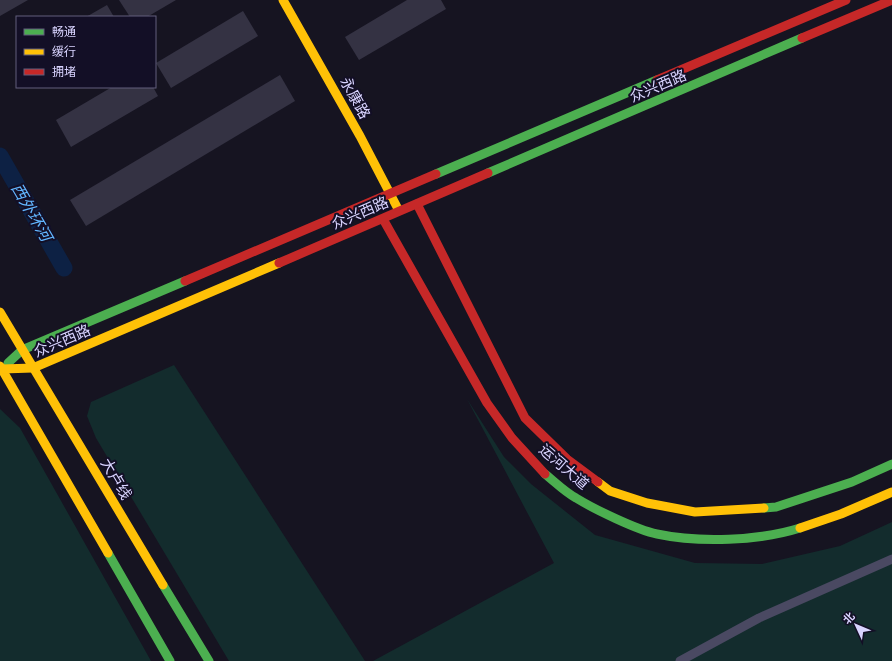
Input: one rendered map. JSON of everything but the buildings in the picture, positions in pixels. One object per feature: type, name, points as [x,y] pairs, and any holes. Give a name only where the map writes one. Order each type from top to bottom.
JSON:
[{"type":"main road","name":"永康路","points":[[283,0],[360,136],[400,211]]},
{"type":"main road","name":"众兴西路","points":[[1,368],[22,350],[846,0]]},
{"type":"main road","name":"众兴西路","points":[[1,368],[33,368],[889,1]]},
{"type":"main road","name":"运河大道","points":[[417,204],[525,418],[567,459],[610,491],[647,503],[696,512],[776,507],[852,482],[892,464]]},
{"type":"main road","name":"运河大道","points":[[383,219],[487,403],[512,438],[544,473],[575,498],[621,520],[656,534],[700,539],[738,539],[793,530],[841,514],[892,492]]},
{"type":"main road","name":"大卢线","points":[[0,312],[209,661]]},
{"type":"main road","points":[[1,368],[170,661]]},
{"type":"lane","points":[[680,661],[759,618],[892,559]]},
{"type":"green space","points":[[174,365],[365,661],[229,661],[96,438],[87,416],[91,402]]},
{"type":"green space","points":[[467,399],[504,457],[531,484],[595,535],[695,563],[762,564],[840,546],[892,522],[892,661],[373,661],[554,563]]},
{"type":"green space","points":[[0,409],[20,428],[151,661],[0,661]]},
{"type":"waterway","name":"西外环河","points":[[0,156],[64,268]]},
{"type":"traffic: fast","points":[[488,173],[802,38]]},
{"type":"traffic: fast","points":[[436,174],[657,80]]},
{"type":"traffic: fast","points":[[8,363],[22,350],[185,281]]},
{"type":"traffic: fast","points":[[764,508],[776,507],[852,482],[892,464]]},
{"type":"traffic: fast","points":[[545,474],[568,493],[593,508],[627,524],[657,534],[691,539],[729,539],[766,536],[800,528]]},
{"type":"traffic: fast","points":[[108,553],[170,661]]},
{"type":"traffic: fast","points":[[163,585],[209,661]]},
{"type":"traffic: slow","points":[[283,0],[360,136],[397,207]]},
{"type":"traffic: slow","points":[[2,369],[33,368],[279,263]]},
{"type":"traffic: slow","points":[[0,312],[163,585]]},
{"type":"traffic: slow","points":[[0,366],[108,553]]},
{"type":"traffic: slow","points":[[598,482],[610,491],[647,503],[695,512],[764,508]]},
{"type":"traffic: slow","points":[[800,528],[841,514],[892,492]]},
{"type":"traffic: jam","points":[[657,80],[846,0]]},
{"type":"traffic: jam","points":[[802,38],[892,0]]},
{"type":"traffic: jam","points":[[279,263],[488,173]]},
{"type":"traffic: jam","points":[[185,281],[436,174]]},
{"type":"traffic: jam","points":[[417,204],[525,418],[567,459],[598,482]]},
{"type":"traffic: jam","points":[[383,219],[487,403],[512,438],[545,474]]}]
